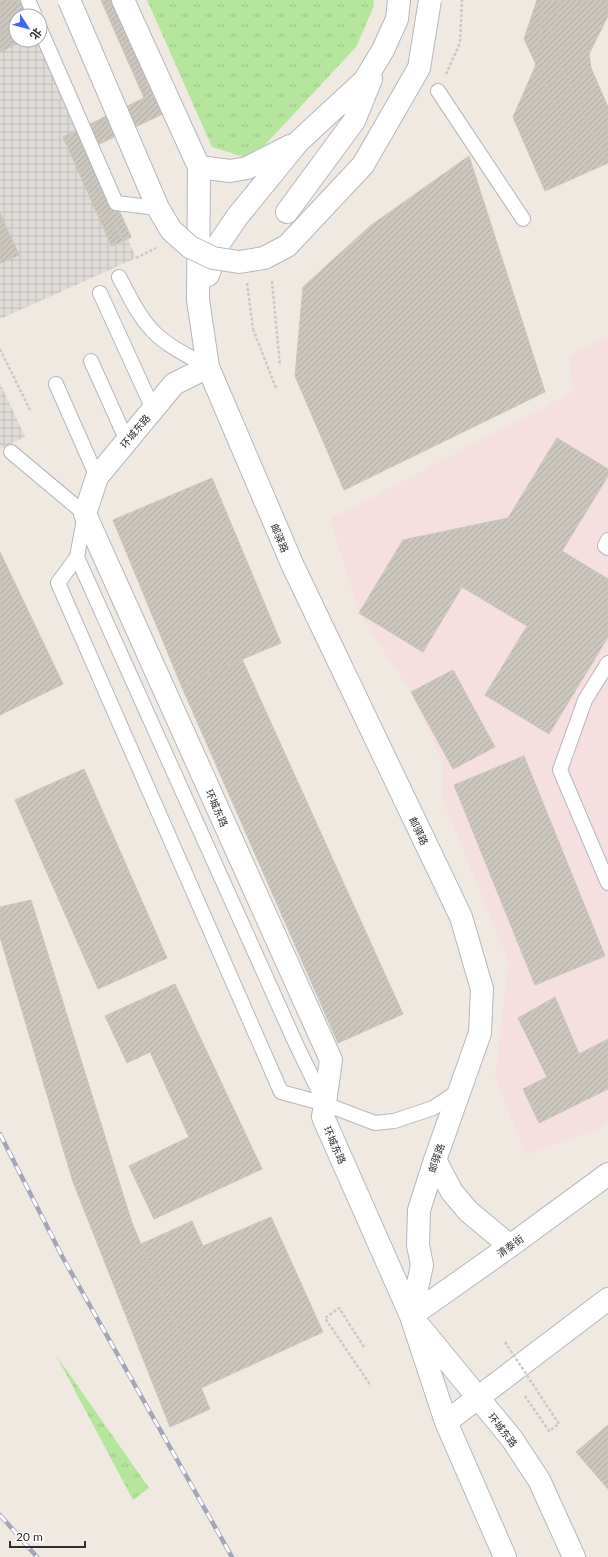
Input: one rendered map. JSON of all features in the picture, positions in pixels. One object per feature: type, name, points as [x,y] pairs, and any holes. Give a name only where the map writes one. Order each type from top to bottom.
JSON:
[{"type":"street","points":[[69,0],[158,208],[171,230],[190,247],[213,258],[239,262],[264,258],[287,246],[363,165],[419,68],[430,0]]},
{"type":"street","points":[[123,0],[199,167],[230,171],[247,168],[298,142]]},
{"type":"street","points":[[287,212],[354,121],[397,19],[399,0]]},
{"type":"street","points":[[198,300],[220,242],[237,216],[298,142],[365,80],[383,50]]},
{"type":"street","name":"邮驿路","points":[[199,167],[198,300],[208,367],[293,566],[461,917],[482,989],[480,1033],[434,1160],[420,1210],[418,1245],[422,1265],[411,1316]]},
{"type":"street","name":"环城东路","points":[[208,367],[174,384],[153,409],[97,477],[85,514],[331,1060],[323,1117],[411,1316],[446,1422],[505,1557]]},
{"type":"street","points":[[434,1160],[452,1192],[468,1211],[510,1246]]},
{"type":"street","name":"清泰街","points":[[411,1316],[608,1174]]},
{"type":"street","points":[[446,1422],[608,1299]]},
{"type":"street","name":"环城东路","points":[[411,1316],[512,1439],[539,1480],[574,1557]]},
{"type":"lane","points":[[48,47],[116,203],[158,208]]},
{"type":"lane","points":[[438,91],[523,219]]},
{"type":"lane","points":[[119,277],[138,313],[152,330],[173,346],[208,367]]},
{"type":"lane","points":[[100,293],[153,409]]},
{"type":"lane","points":[[91,361],[127,441]]},
{"type":"lane","points":[[56,384],[97,477]]},
{"type":"lane","points":[[11,452],[85,514]]},
{"type":"lane","name":"环城东路","points":[[85,514],[77,557],[58,583],[281,1092],[325,1104]]},
{"type":"lane","points":[[608,540],[605,546],[608,548]]},
{"type":"lane","name":"环城东路","points":[[77,557],[296,1044],[325,1104]]},
{"type":"lane","points":[[608,663],[585,700],[560,770],[608,883]]},
{"type":"lane","points":[[325,1104],[375,1123],[394,1121],[433,1108],[460,1090]]},
{"type":"path","points":[[253,329],[276,388]]},
{"type":"path","points":[[0,349],[31,412]]},
{"type":"path","points":[[364,1347],[339,1308],[325,1318],[371,1386]]},
{"type":"path","points":[[505,1342],[559,1424],[549,1431],[525,1396]]},
{"type":"shaded area","points":[[8,48],[46,48],[136,258],[0,319],[0,263],[19,255],[0,213],[0,52]]},
{"type":"shaded area","points":[[608,337],[608,1122],[600,1128],[526,1155],[495,1077],[509,962],[442,798],[443,764],[411,692],[359,613],[330,519],[573,392],[568,357]]},
{"type":"shaded area","points":[[0,383],[25,437],[0,449]]},
{"type":"green space","points":[[147,0],[373,0],[374,6],[356,47],[263,147],[244,157],[212,147]]},
{"type":"green space","points":[[56,1355],[149,1488],[133,1500]]},
{"type":"building","points":[[0,0],[23,0],[27,8],[8,8],[8,48],[0,52]]},
{"type":"building","points":[[101,0],[125,0],[173,109],[91,148],[131,237],[112,246],[63,137],[144,98]]},
{"type":"building","points":[[537,0],[562,0],[548,40],[606,161],[586,170],[524,39]]},
{"type":"building","points":[[541,0],[608,0],[608,16],[589,54],[591,68],[608,107],[608,163],[545,191],[513,117],[535,67],[543,11]]},
{"type":"building","points":[[469,156],[545,392],[344,490],[295,376],[303,287],[370,226]]},
{"type":"building","points":[[109,188],[131,237],[112,246],[89,196]]},
{"type":"building","points":[[0,213],[19,255],[0,263]]},
{"type":"building","points":[[557,438],[608,469],[608,476],[562,551],[608,579],[608,637],[549,734],[485,695],[527,626],[462,587],[423,652],[359,613],[403,540],[508,518]]},
{"type":"building","points":[[212,478],[281,643],[181,685],[113,520]]},
{"type":"building","points":[[0,552],[63,684],[0,715]]},
{"type":"building","points":[[242,659],[403,1014],[338,1043],[181,685]]},
{"type":"building","points":[[453,670],[495,747],[453,769],[411,692]]},
{"type":"building","points":[[524,756],[605,956],[535,985],[454,785]]},
{"type":"building","points":[[84,769],[167,958],[98,989],[15,800]]},
{"type":"building","points":[[31,900],[132,1223],[210,1409],[170,1427],[73,1182],[0,937],[0,907]]},
{"type":"building","points":[[175,984],[262,1169],[154,1219],[129,1166],[189,1137],[150,1052],[127,1063],[105,1016]]},
{"type":"building","points":[[555,997],[579,1054],[608,1039],[608,1089],[539,1123],[523,1089],[547,1077],[518,1018]]},
{"type":"building","points":[[271,1217],[323,1332],[201,1388],[141,1244],[192,1221],[203,1246]]},
{"type":"building","points":[[608,1425],[608,1489],[576,1452]]},
{"type":"railway","points":[[0,1134],[63,1258],[232,1557]]},
{"type":"railway","points":[[0,1515],[37,1557]]}]
